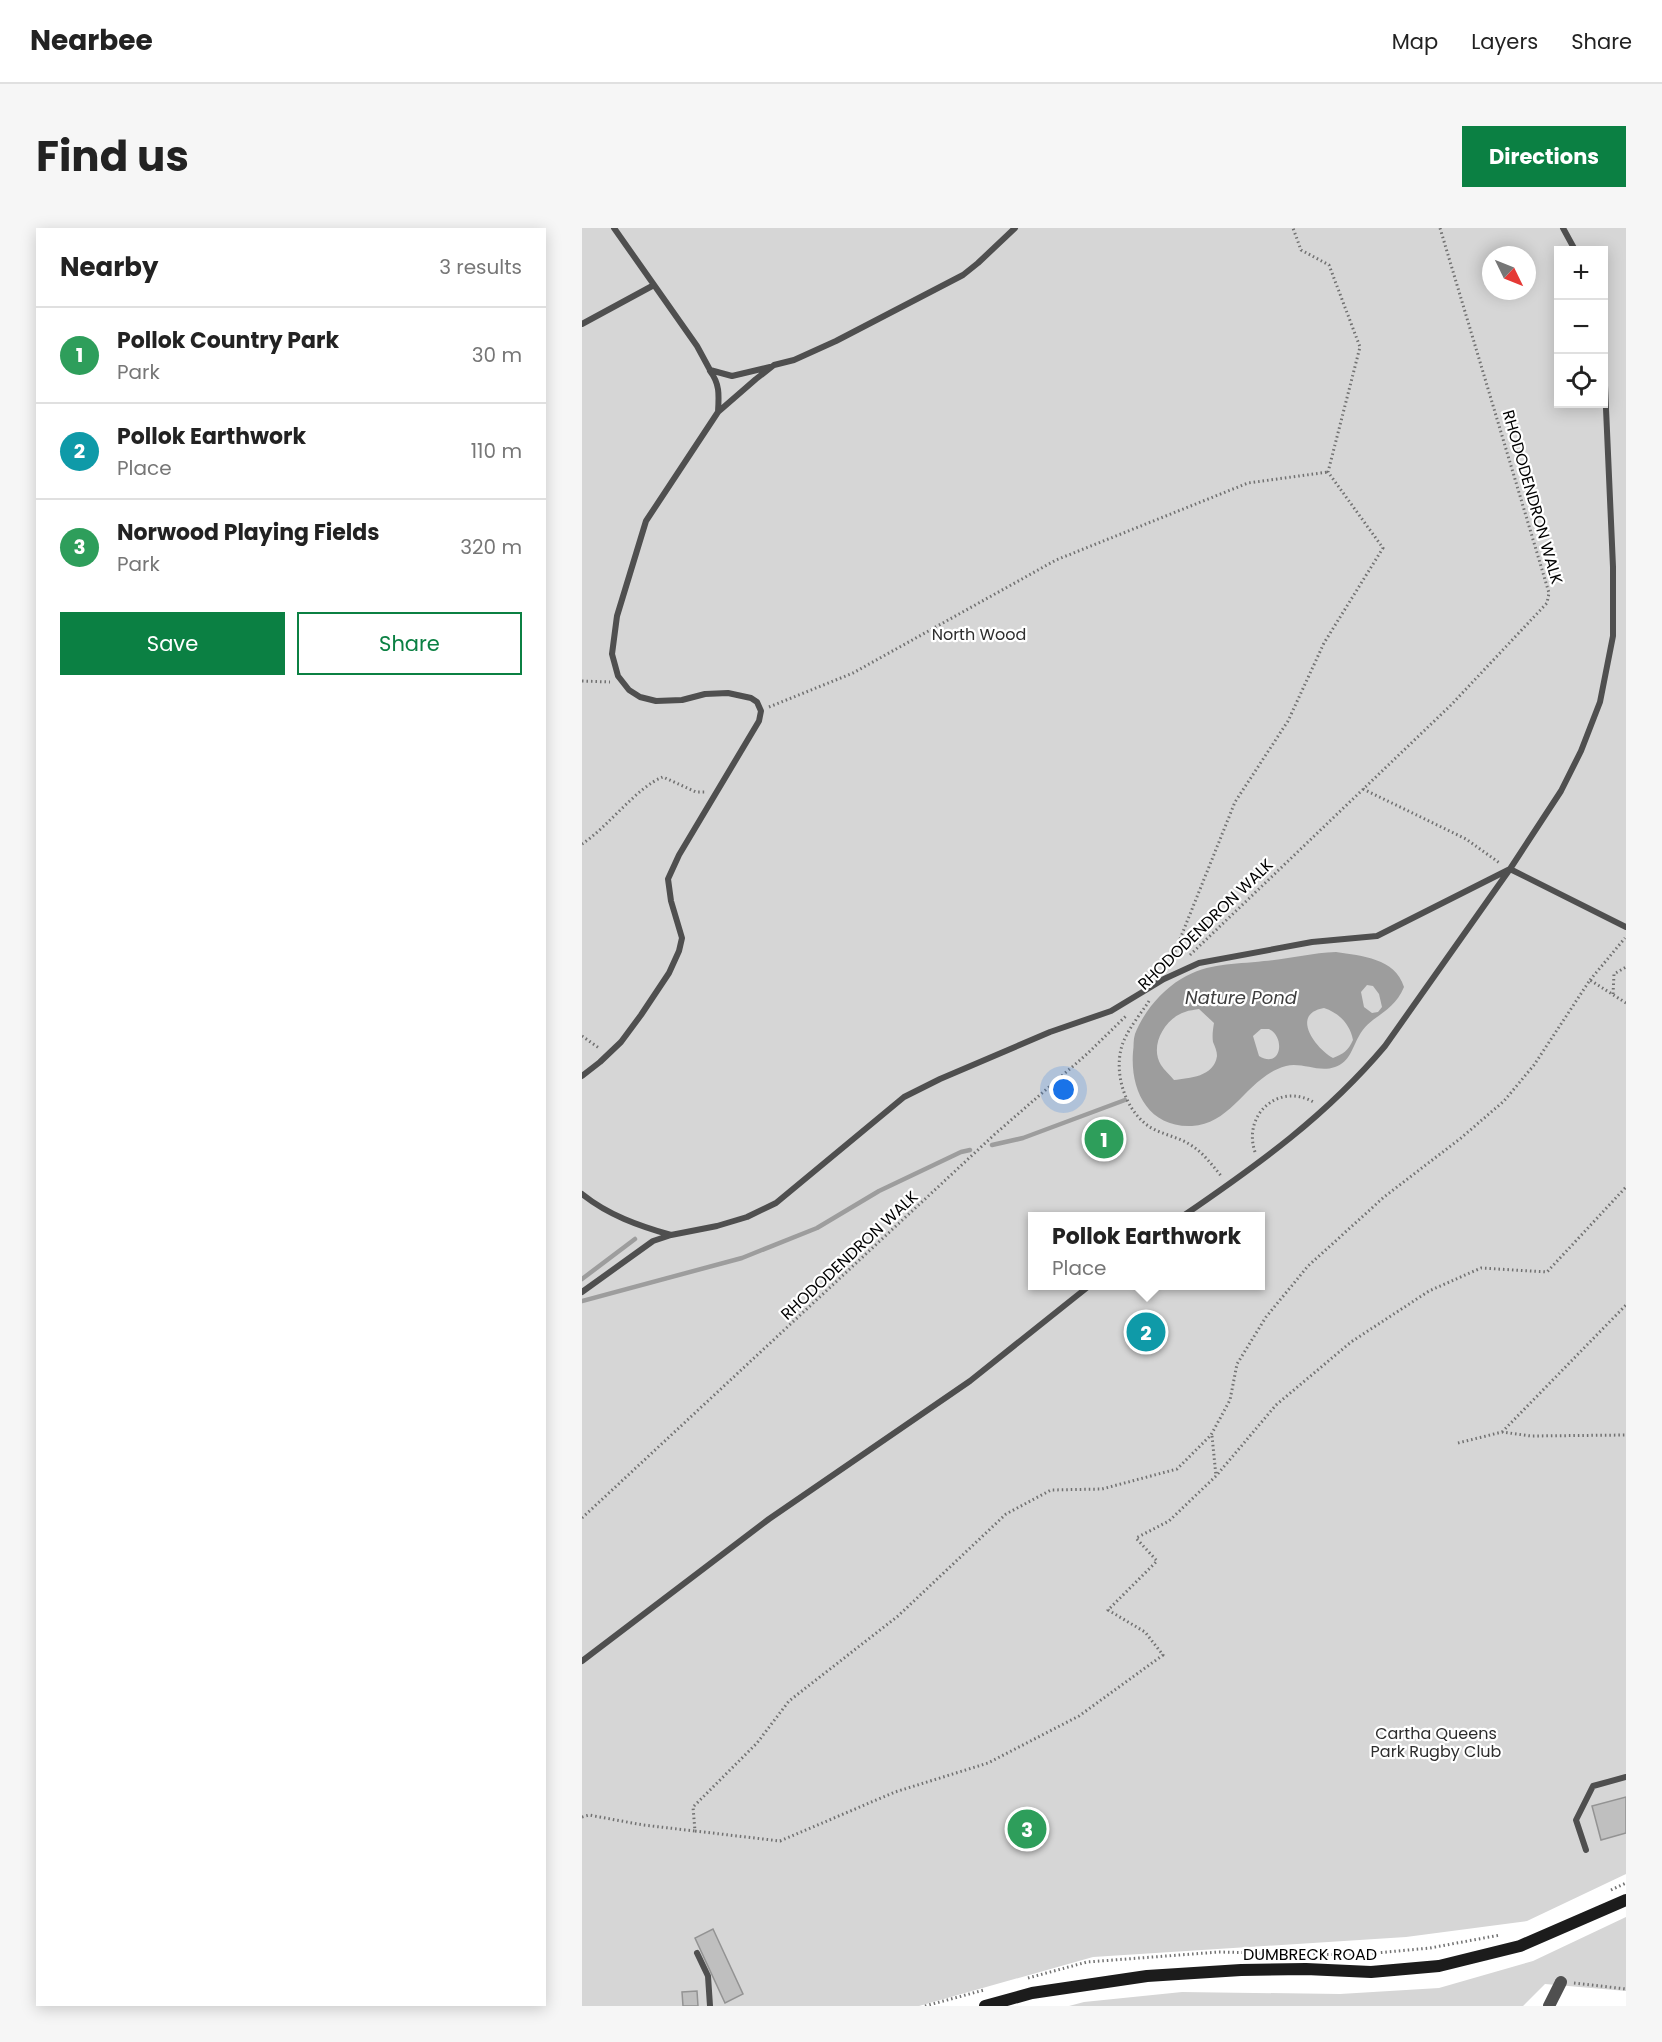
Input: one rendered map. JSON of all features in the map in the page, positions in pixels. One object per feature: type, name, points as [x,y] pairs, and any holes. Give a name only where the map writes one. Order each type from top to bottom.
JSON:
[{"type":"main road","name":"DUMBRECK ROAD","points":[[985,2006],[1032,1993],[1147,1976],[1241,1970],[1306,1969],[1371,1972],[1439,1966],[1520,1946],[1626,1900]]},
{"type":"street","points":[[1549,2006],[1561,1982]]},
{"type":"lane","points":[[614,228],[697,346],[716,379],[720,392],[718,412]]},
{"type":"lane","points":[[710,370],[732,376],[794,360],[836,341],[963,274],[1015,228]]},
{"type":"lane","points":[[1563,228],[1573,246]]},
{"type":"lane","points":[[582,324],[654,285]]},
{"type":"lane","points":[[582,1076],[608,1055],[642,1016],[669,973],[682,938],[671,901],[668,879],[679,855],[759,721],[761,711],[757,702],[751,698],[728,693],[705,694],[682,700],[656,701],[640,697],[629,690],[618,676],[612,654],[617,616],[646,521],[718,412],[774,366]]},
{"type":"lane","points":[[1189,1212],[1288,1142],[1324,1111],[1364,1071],[1386,1046],[1510,869],[1561,791],[1581,751],[1600,702],[1613,636],[1613,567],[1606,408]]},
{"type":"lane","points":[[1510,869],[1626,927]]},
{"type":"lane","points":[[582,1292],[653,1241],[717,1226],[777,1203],[904,1097],[940,1079],[1050,1032],[1111,1011],[1164,979],[1199,963],[1323,940],[1377,936],[1510,869]]},
{"type":"lane","points":[[582,1194],[614,1215],[671,1235]]},
{"type":"lane","points":[[582,1661],[769,1519],[970,1381],[1084,1290]]},
{"type":"lane","points":[[1586,1850],[1576,1820],[1593,1786],[1626,1777]]},
{"type":"lane","points":[[697,1953],[708,1976],[710,2006]]},
{"type":"path","points":[[1293,228],[1301,250],[1329,265],[1360,347],[1328,472]]},
{"type":"path","name":"RHODODENDRON WALK","points":[[1190,955],[1451,705],[1547,603],[1550,593],[1440,228]]},
{"type":"path","points":[[761,711],[853,673],[1056,560],[1248,483],[1328,472]]},
{"type":"path","points":[[1164,979],[1234,802],[1288,721],[1324,643],[1383,548],[1328,472]]},
{"type":"path","points":[[582,681],[622,681]]},
{"type":"path","points":[[582,844],[604,827],[653,781],[663,777],[696,792],[717,792]]},
{"type":"path","points":[[1363,789],[1466,839],[1510,869]]},
{"type":"path","points":[[695,1831],[693,1807],[757,1743],[789,1701],[898,1616],[1006,1514],[1051,1490],[1102,1489],[1176,1469],[1211,1435],[1230,1400],[1237,1364],[1266,1317],[1308,1266],[1384,1197],[1461,1138],[1504,1101],[1534,1065],[1590,980],[1626,937]]},
{"type":"path","points":[[1613,994],[1614,974],[1626,967]]},
{"type":"path","points":[[1590,980],[1626,1003]]},
{"type":"path","points":[[1151,999],[1125,1037],[1120,1079],[1124,1093],[1133,1111],[1148,1125],[1201,1152],[1229,1185]]},
{"type":"path","name":"RHODODENDRON WALK","points":[[582,1518],[995,1134],[1087,1054],[1130,1012]]},
{"type":"path","points":[[582,1036],[608,1055]]},
{"type":"path","points":[[1262,1160],[1254,1151],[1252,1126],[1258,1113],[1270,1102],[1284,1096],[1303,1097],[1313,1101],[1324,1111]]},
{"type":"path","points":[[582,1817],[589,1815],[643,1826],[780,1841],[895,1792],[988,1763],[1078,1716],[1163,1655],[1145,1632],[1108,1610],[1157,1561],[1136,1538],[1169,1521],[1216,1476],[1276,1406],[1351,1342],[1429,1291],[1481,1269],[1547,1272],[1626,1187]]},
{"type":"path","points":[[1502,1432],[1626,1305]]},
{"type":"path","points":[[1458,1443],[1502,1432],[1531,1436],[1626,1435]]},
{"type":"path","points":[[1211,1435],[1216,1476]]},
{"type":"path","points":[[1606,1892],[1626,1883]]},
{"type":"path","points":[[1018,1981],[1087,1962],[1219,1952],[1355,1955],[1431,1948],[1508,1934]]},
{"type":"path","points":[[1561,1982],[1626,1989]]},
{"type":"path","points":[[925,2006],[984,1990]]},
{"type":"green space","name":"North Wood","points":[[582,228],[1626,228],[1626,1874],[1527,1921],[1406,1937],[1093,1957],[919,2006],[582,2006]]},
{"type":"green space","points":[[1626,1917],[1626,1991],[1545,1984],[1523,2006],[1069,2006],[1084,2002],[1182,1992],[1340,1994],[1439,1988],[1533,1961]]},
{"type":"water","name":"Nature Pond","points":[[1327,953],[1346,953],[1376,960],[1393,970],[1400,977],[1404,987],[1394,1003],[1364,1029],[1344,1062],[1329,1069],[1292,1065],[1273,1071],[1219,1117],[1192,1126],[1164,1121],[1145,1104],[1135,1080],[1134,1038],[1138,1026],[1148,1011],[1166,990],[1181,979],[1212,967]],"holes":[[[1367,985],[1373,986],[1379,994],[1382,1007],[1378,1012],[1372,1013],[1364,1007],[1361,992]],[[1324,1008],[1339,1016],[1352,1034],[1353,1040],[1349,1047],[1333,1058],[1319,1047],[1309,1032],[1307,1024],[1314,1011]],[[1199,1009],[1214,1023],[1213,1040],[1217,1056],[1215,1063],[1206,1072],[1174,1080],[1162,1067],[1158,1058],[1158,1041],[1165,1026],[1187,1011]],[[1261,1029],[1269,1029],[1278,1039],[1279,1051],[1272,1059],[1259,1056],[1253,1036]]]},
{"type":"building","points":[[1626,1797],[1626,1833],[1601,1840],[1592,1806]]},
{"type":"building","points":[[713,1929],[743,1994],[725,2003],[695,1938]]},
{"type":"building","points":[[697,1991],[698,2006],[683,2006],[682,1992]]},
{"type":"waterway","points":[[992,1145],[1023,1138],[1125,1100]]},
{"type":"waterway","points":[[582,1301],[742,1258],[817,1228],[879,1191],[961,1152],[970,1150]]},
{"type":"waterway","points":[[582,1279],[635,1239]]},
{"type":"place","name":"Pollok Country Park","points":[[1104,1139]]},
{"type":"place","name":"Pollok Earthwork","points":[[1146,1332]]},
{"type":"place","name":"Norwood Playing Fields","points":[[1027,1829]]},
{"type":"park label","name":"Cartha Queens Park Rugby Club","points":[[1436,1742]]}]
